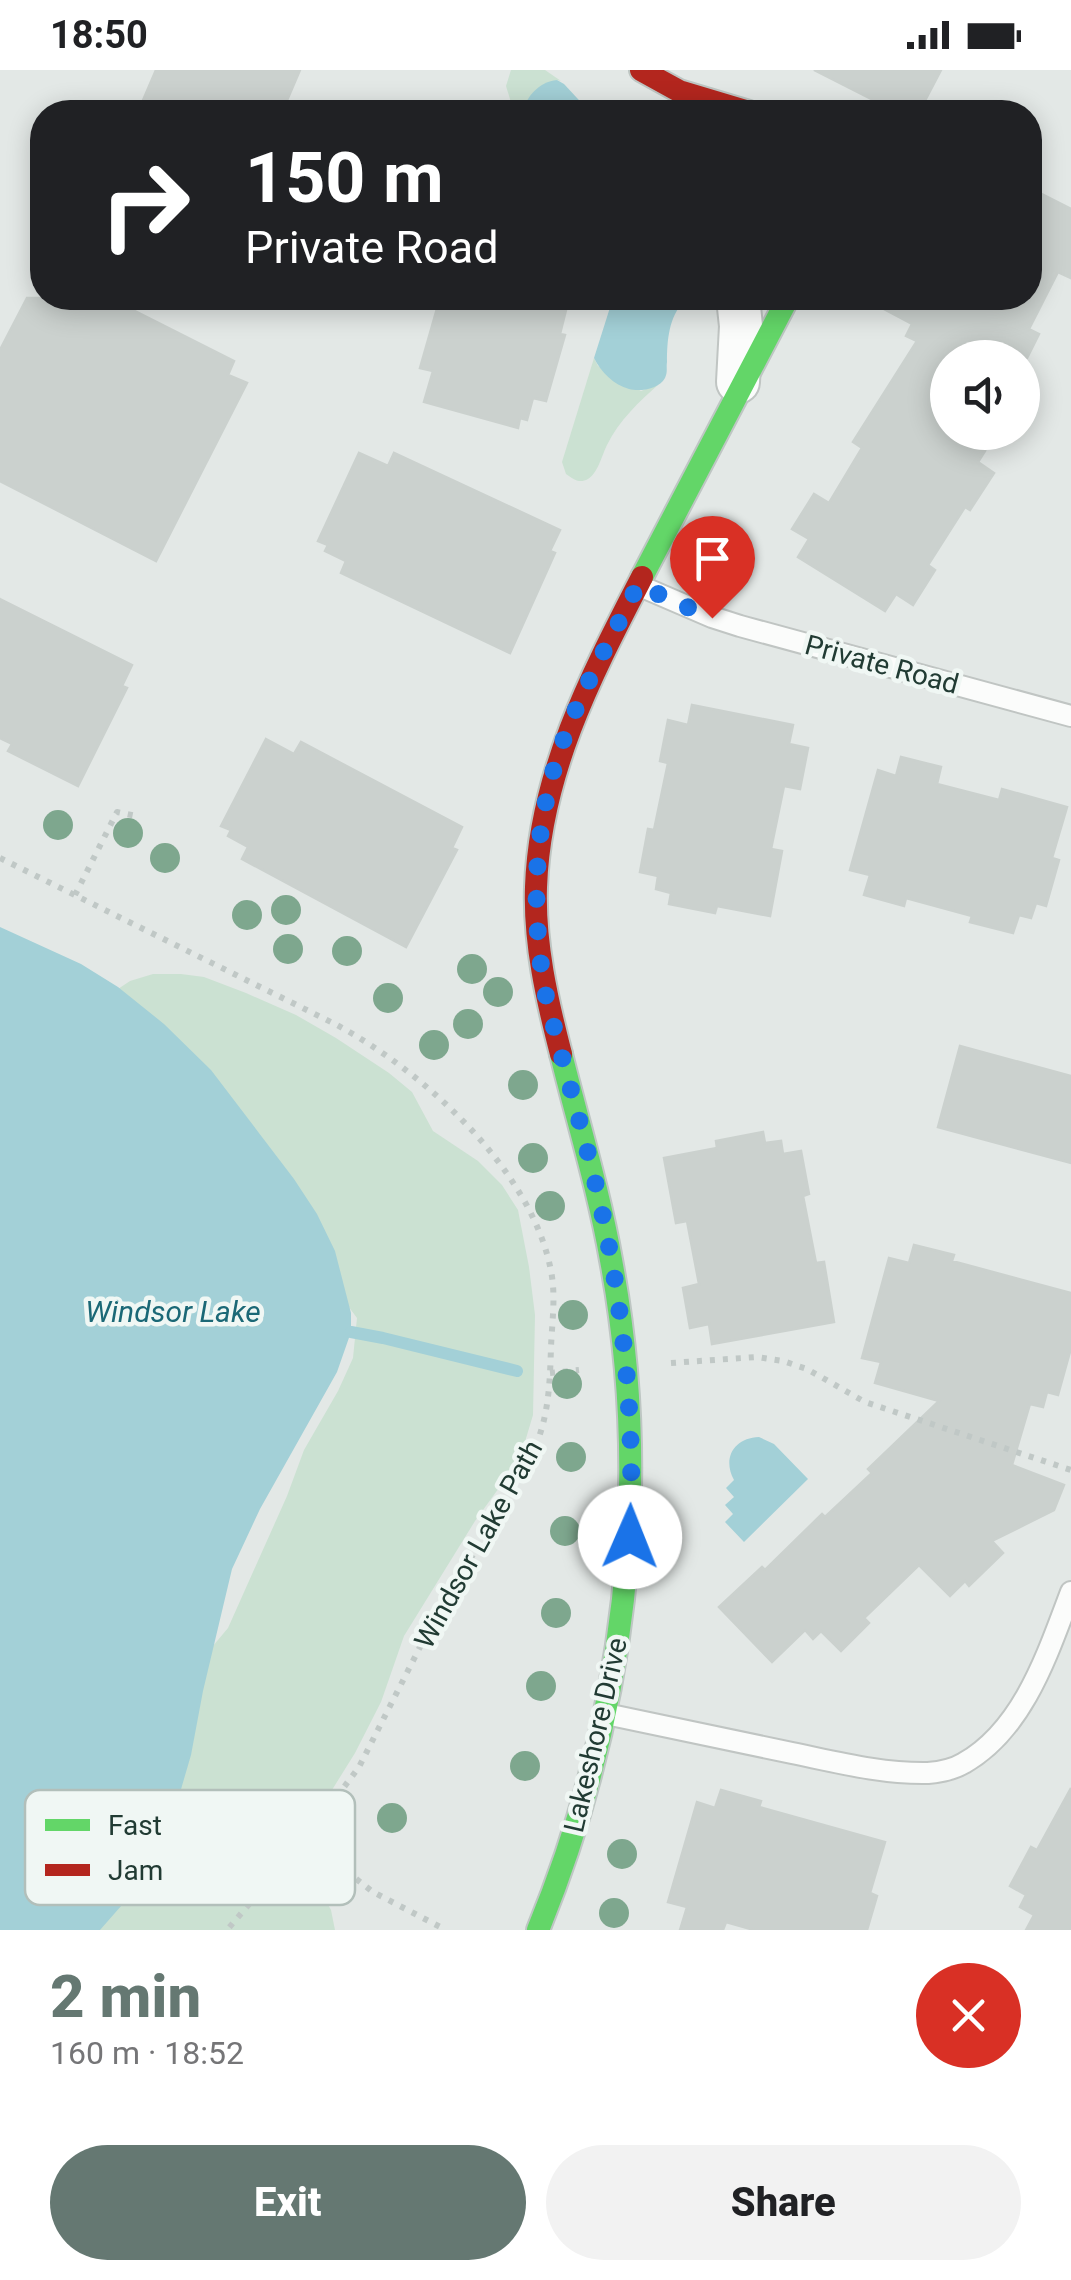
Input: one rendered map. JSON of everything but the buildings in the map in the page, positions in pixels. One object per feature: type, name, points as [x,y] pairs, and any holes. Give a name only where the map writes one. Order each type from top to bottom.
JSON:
[{"type":"street","points":[[658,88],[705,100]]},
{"type":"street","name":"Lakeshore Drive","points":[[738,389],[739,310]]},
{"type":"street","name":"Lakeshore Drive","points":[[538,1930],[574,1831],[604,1713],[622,1617],[630,1537],[632,1452],[619,1311],[603,1216],[539,956],[536,880],[546,802],[556,763],[588,684],[781,310]]},
{"type":"lane","name":"Private Road","points":[[638,585],[726,622],[1071,716]]},
{"type":"lane","points":[[604,1713],[866,1767],[923,1773],[952,1768],[993,1741],[1014,1716],[1031,1688],[1071,1592]]},
{"type":"path","points":[[75,895],[117,812],[136,816]]},
{"type":"path","name":"Windsor Lake Path","points":[[0,858],[379,1050],[465,1124],[494,1157],[525,1202],[548,1259],[553,1302],[550,1383],[536,1444],[421,1645],[359,1767],[342,1790]]},
{"type":"path","points":[[625,1367],[757,1357],[782,1361],[806,1369],[865,1402],[1071,1470]]},
{"type":"path","points":[[355,1878],[373,1892],[446,1930]]},
{"type":"path","name":"Windsor Lake Path","points":[[227,1930],[248,1905]]},
{"type":"green space","points":[[511,70],[545,70],[561,81],[531,100],[510,100],[506,86]]},
{"type":"green space","points":[[594,358],[598,366],[641,391],[659,384],[617,427],[591,476],[579,481],[566,474],[562,462]]},
{"type":"green space","points":[[153,974],[204,977],[296,1015],[336,1038],[412,1092],[433,1131],[478,1161],[502,1185],[518,1210],[535,1315],[533,1415],[524,1445],[404,1636],[381,1702],[332,1790],[143,1790],[197,1665],[228,1628],[304,1450],[353,1358],[357,1318],[115,991],[130,981]]},
{"type":"green space","points":[[93,1905],[328,1905],[335,1930],[82,1930]]},
{"type":"water","points":[[557,80],[579,100],[528,100],[545,84]]},
{"type":"water","points":[[609,310],[678,310],[670,329],[666,376],[654,387],[623,387],[608,377],[594,358]]},
{"type":"water","name":"Windsor Lake","points":[[0,927],[81,964],[118,987],[164,1024],[211,1070],[317,1214],[335,1251],[351,1313],[351,1332],[337,1372],[260,1509],[232,1569],[181,1790],[25,1790],[25,1905],[122,1905],[100,1930],[0,1930]]},
{"type":"water","points":[[759,1437],[774,1444],[808,1479],[744,1542],[725,1522],[733,1514],[725,1505],[734,1497],[726,1488],[734,1480],[730,1457],[737,1445]]},
{"type":"waterway","points":[[351,1332],[517,1371]]},
{"type":"traffic: fast","points":[[642,577],[782,310]]},
{"type":"traffic: fast","points":[[538,1930],[568,1850],[592,1768],[623,1600],[629,1515],[630,1430],[611,1260],[561,1054]]},
{"type":"traffic: jam","points":[[641,70],[679,91],[709,100]]},
{"type":"traffic: jam","points":[[561,1054],[539,950],[536,887],[540,845],[547,804],[571,726],[642,577]]},
{"type":"route","points":[[630,1537],[632,1452],[619,1311],[603,1216],[545,992],[536,918],[539,843],[546,802],[568,729],[638,585],[712,618]]}]
